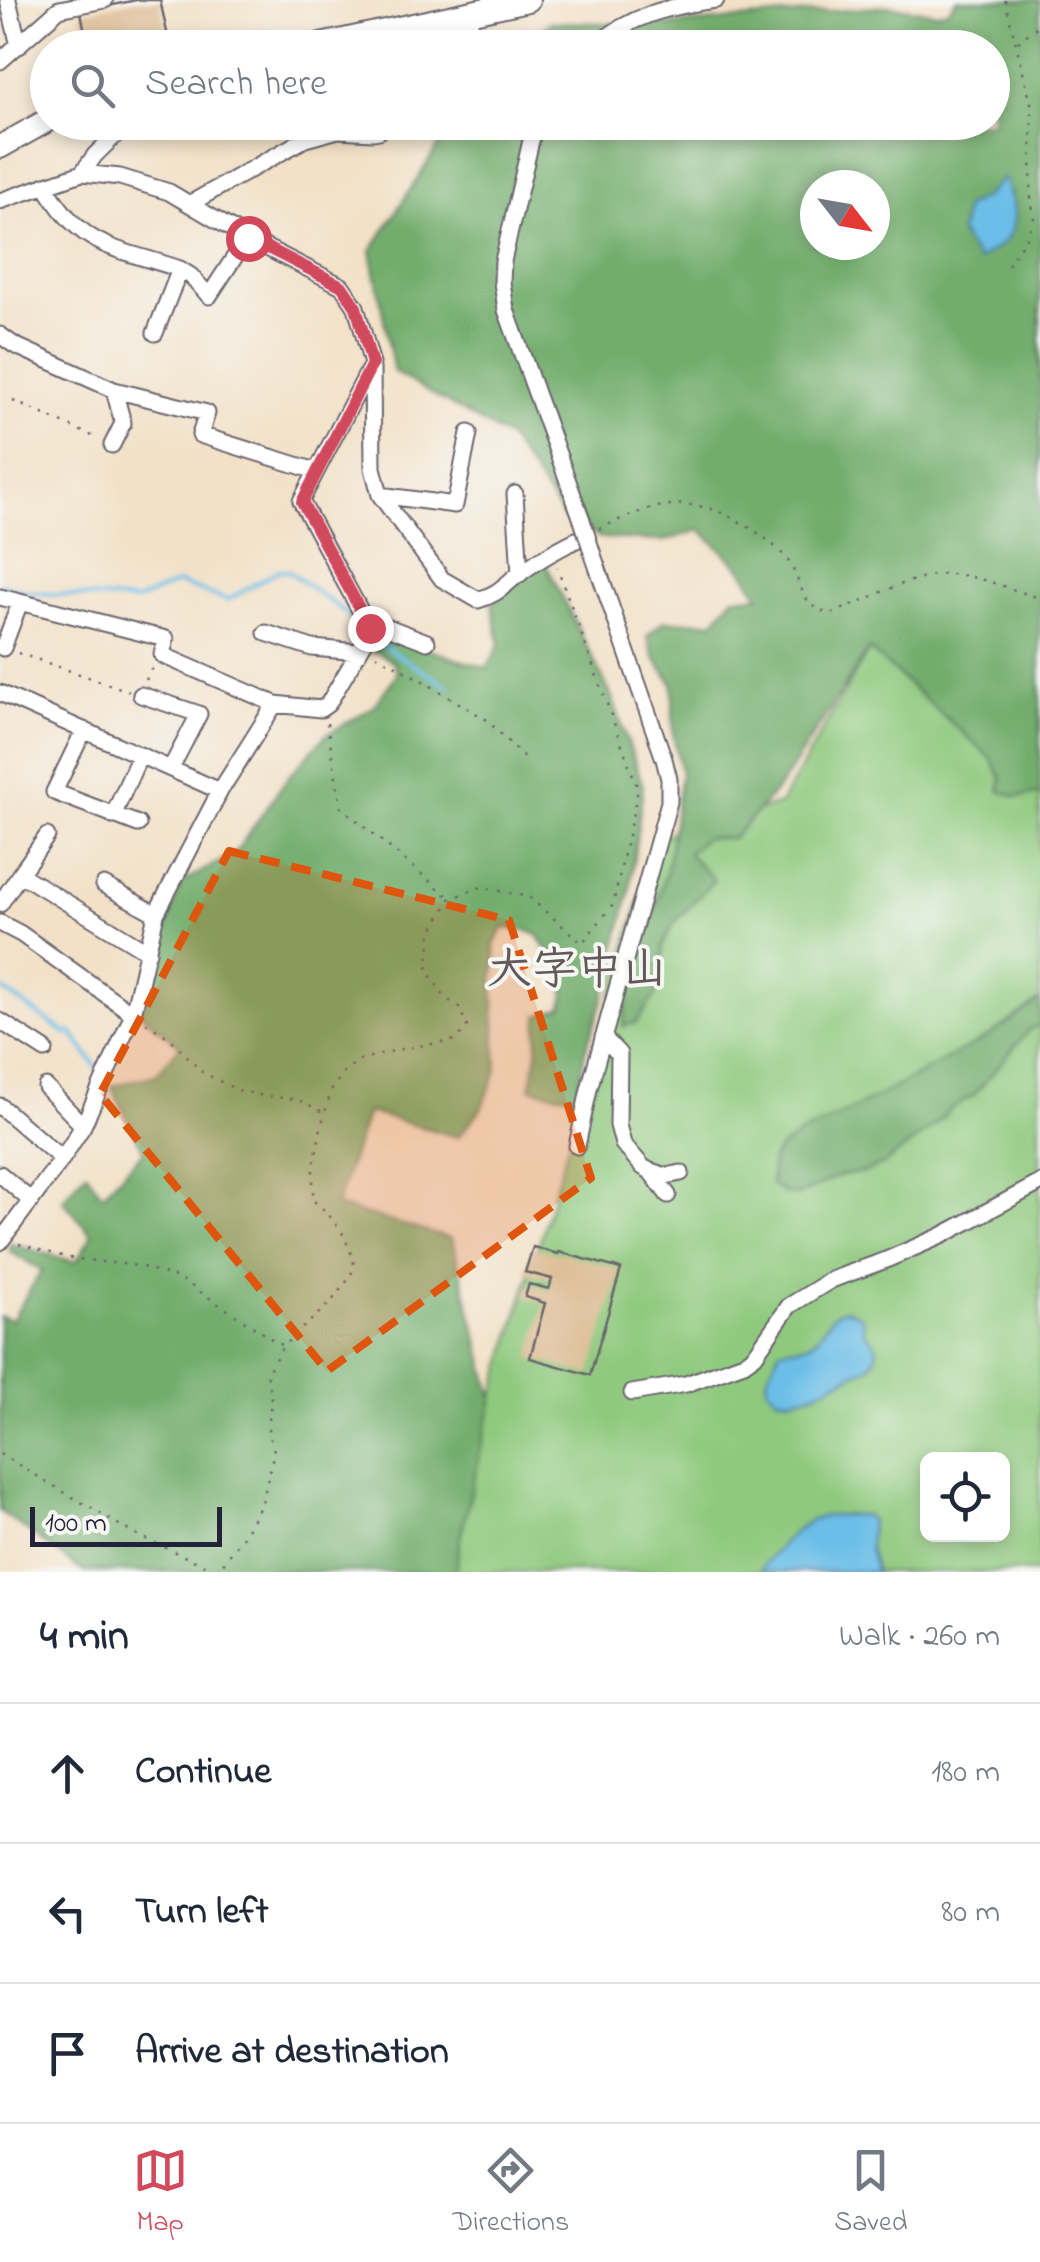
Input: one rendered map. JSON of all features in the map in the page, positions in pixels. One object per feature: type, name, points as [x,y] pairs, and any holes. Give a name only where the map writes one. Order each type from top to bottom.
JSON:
[{"type":"highway","points":[[389,30],[528,0]]},
{"type":"highway","points":[[0,147],[30,130]]},
{"type":"street","points":[[8,0],[19,46]]},
{"type":"street","points":[[37,30],[59,10],[105,0]]},
{"type":"street","points":[[618,30],[657,10],[716,0]]},
{"type":"street","points":[[468,13],[471,30]]},
{"type":"street","points":[[0,62],[30,36]]},
{"type":"street","points":[[82,173],[110,140]]},
{"type":"street","points":[[191,204],[303,140]]},
{"type":"street","points":[[530,140],[502,282],[506,310],[669,778],[664,826],[589,1089],[578,1146]]},
{"type":"street","points":[[0,202],[82,173],[120,178],[169,192],[342,286],[356,307],[372,364],[373,468],[380,495],[442,580],[478,600],[493,596],[551,552],[576,540]]},
{"type":"street","points":[[45,185],[72,224],[88,237],[180,269],[209,296],[248,238]]},
{"type":"street","points":[[156,333],[180,269]]},
{"type":"street","points":[[0,335],[114,390],[207,413],[200,435],[316,471]]},
{"type":"street","points":[[0,596],[166,639],[162,655],[275,704],[321,709],[370,628],[302,502],[372,364]]},
{"type":"street","points":[[112,445],[123,423],[114,390]]},
{"type":"street","points":[[380,495],[454,506],[468,432]]},
{"type":"street","points":[[515,494],[520,574]]},
{"type":"street","points":[[3,648],[20,602]]},
{"type":"street","points":[[362,617],[427,642]]},
{"type":"street","points":[[266,633],[312,648],[360,650]]},
{"type":"street","points":[[0,693],[220,791]]},
{"type":"street","points":[[141,695],[199,714],[171,768]]},
{"type":"street","points":[[1,1241],[83,1126],[132,1014],[156,914],[220,791],[275,704]]},
{"type":"street","points":[[84,730],[54,792],[138,824]]},
{"type":"street","points":[[113,816],[140,755]]},
{"type":"street","points":[[0,904],[47,836]]},
{"type":"street","points":[[20,874],[148,952]]},
{"type":"street","points":[[104,885],[156,914]]},
{"type":"street","points":[[0,923],[132,1014]]},
{"type":"street","points":[[0,1021],[45,1050]]},
{"type":"street","points":[[603,1037],[619,1054],[618,1125],[623,1144],[642,1167],[666,1176],[681,1173]]},
{"type":"street","points":[[46,1087],[83,1126]]},
{"type":"street","points":[[0,1106],[62,1159]]},
{"type":"street","points":[[650,1170],[668,1195]]},
{"type":"street","points":[[0,1174],[31,1201]]},
{"type":"street","points":[[632,1393],[686,1384],[744,1363],[755,1354],[789,1306],[831,1280],[940,1236],[1040,1182]]},
{"type":"path","points":[[1005,0],[1032,107],[1034,218],[1028,235],[1007,266]]},
{"type":"path","points":[[1017,43],[1040,24]]},
{"type":"path","points":[[13,401],[112,445]]},
{"type":"path","points":[[576,540],[632,514],[690,504],[727,513],[760,534],[787,559],[808,604],[824,613],[833,614],[914,580],[943,574],[1040,598]]},
{"type":"path","points":[[0,1454],[132,1533],[217,1571],[242,1538],[262,1503],[274,1451],[268,1432],[268,1373],[283,1346],[331,1302],[351,1276],[354,1260],[344,1235],[313,1200],[313,1170],[330,1091],[344,1071],[360,1060],[456,1040],[467,1026],[459,1007],[445,998],[427,970],[431,934],[450,899],[481,887],[529,897],[582,943],[613,905],[638,789],[551,552]]},
{"type":"path","points":[[3,648],[141,695],[149,670],[162,655]]},
{"type":"path","points":[[360,650],[392,662],[487,720],[528,762]]},
{"type":"path","points":[[324,707],[341,807],[450,899]]},
{"type":"path","points":[[132,1014],[172,1039],[202,1072],[237,1090],[297,1099],[325,1113]]},
{"type":"path","points":[[1,1241],[69,1258],[139,1266],[179,1278],[283,1346]]},
{"type":"highlighted area","points":[[229,851],[509,920],[591,1178],[327,1371],[100,1094]]},
{"type":"green space","points":[[956,0],[1040,0],[1040,794],[1017,797],[999,791],[1002,779],[991,758],[869,649],[780,786],[733,838],[705,838],[688,853],[714,880],[674,923],[663,945],[662,972],[655,996],[636,1023],[623,1026],[627,999],[667,869],[681,772],[673,734],[673,684],[653,655],[647,636],[664,621],[713,622],[733,597],[760,596],[741,568],[701,530],[663,541],[602,538],[568,523],[508,438],[394,372],[371,251],[442,140],[1010,140],[1010,30],[541,30],[551,22],[671,25],[889,6],[937,13],[948,10]]},
{"type":"green space","points":[[539,564],[546,564],[612,697],[643,786],[629,895],[603,1000],[585,1051],[577,1095],[530,1088],[537,1053],[538,1016],[563,1007],[564,958],[548,952],[538,935],[504,928],[494,944],[497,1070],[481,1109],[458,1137],[367,1112],[336,1206],[452,1239],[493,1398],[455,1572],[84,1572],[0,1511],[0,1316],[12,1320],[42,1270],[10,1252],[10,1244],[76,1262],[92,1235],[63,1200],[86,1172],[102,1195],[144,1151],[111,1086],[156,1075],[180,1046],[139,1012],[181,883],[235,853],[288,777],[326,735],[373,707],[397,674],[394,662],[367,647],[377,630],[487,668],[500,644],[492,604]]},
{"type":"green space","points":[[870,648],[991,758],[1017,797],[1040,794],[1040,1572],[455,1572],[490,1408],[657,836],[780,804]]},
{"type":"green space","points":[[1040,1000],[1040,1025],[1030,1029],[974,1095],[952,1108],[884,1164],[838,1176],[799,1195],[784,1193],[771,1185],[772,1160],[780,1148],[989,1036]]},
{"type":"water","points":[[1003,178],[1012,201],[1013,225],[1002,244],[978,260],[960,234],[965,207],[986,196]]},
{"type":"water","points":[[847,1309],[862,1317],[864,1332],[877,1349],[869,1367],[814,1393],[791,1399],[776,1397],[767,1387],[768,1375],[780,1349],[812,1342],[835,1314]]},
{"type":"water","points":[[829,1515],[865,1515],[871,1521],[869,1548],[876,1572],[761,1572],[792,1534]]},
{"type":"building","points":[[136,0],[160,0],[166,30],[84,30],[81,12]]},
{"type":"building","points":[[533,1247],[621,1269],[590,1375],[530,1358],[545,1303],[525,1297],[529,1284],[549,1289],[552,1279],[525,1272]]},
{"type":"waterway","points":[[0,585],[29,592],[136,601],[177,583],[228,600],[279,570],[288,571],[346,613],[363,632]]},
{"type":"waterway","points":[[372,639],[449,687]]},
{"type":"waterway","points":[[0,988],[67,1034],[71,1032],[102,1075]]},
{"type":"district","name":"大字中山","points":[[577,972]]},
{"type":"route","points":[[248,238],[342,286],[356,307],[372,364],[302,502],[370,628]]}]
